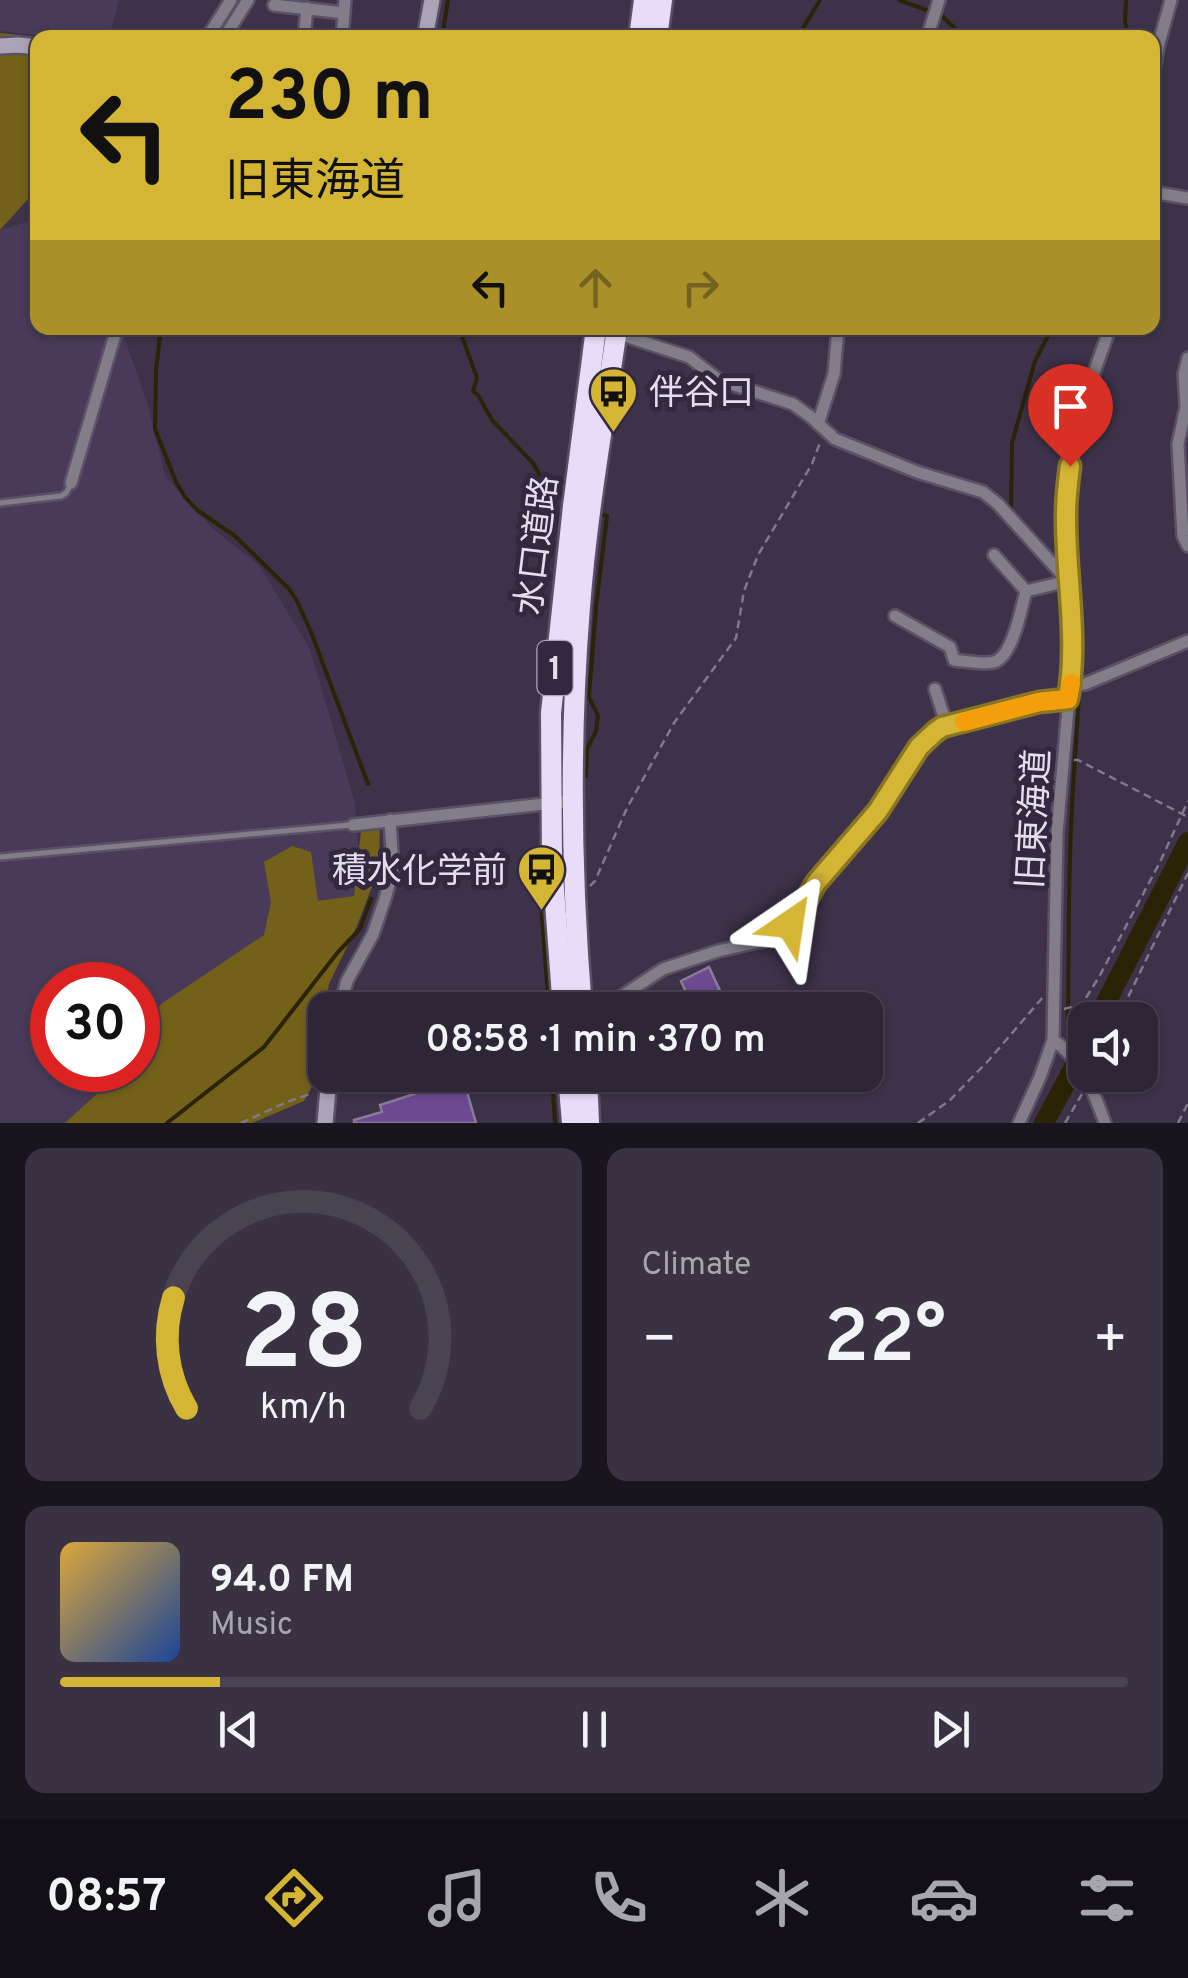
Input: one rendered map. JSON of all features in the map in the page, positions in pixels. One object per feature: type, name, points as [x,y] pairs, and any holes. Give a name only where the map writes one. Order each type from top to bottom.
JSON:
[{"type":"highway","points":[[639,30],[644,0]]},
{"type":"highway","points":[[658,30],[662,0]]},
{"type":"highway","name":"水口道路","points":[[563,992],[561,802],[572,724],[580,602],[608,335]]},
{"type":"highway","name":"水口道路","points":[[561,802],[574,888],[581,992]]},
{"type":"highway","points":[[569,1092],[572,1123]]},
{"type":"highway","points":[[587,1092],[590,1123]]},
{"type":"street","points":[[212,30],[231,0]]},
{"type":"street","points":[[229,30],[248,0]]},
{"type":"street","points":[[426,30],[432,0]]},
{"type":"street","points":[[929,30],[939,0]]},
{"type":"street","points":[[1160,40],[1171,0]]},
{"type":"street","points":[[274,5],[345,7]]},
{"type":"street","points":[[305,30],[308,8]]},
{"type":"street","points":[[0,46],[30,46]]},
{"type":"street","points":[[1160,193],[1188,198]]},
{"type":"street","points":[[71,483],[115,335]]},
{"type":"street","points":[[626,335],[690,358],[720,380],[793,404],[834,439],[917,472],[984,492],[1068,581],[1026,591]]},
{"type":"street","points":[[820,426],[834,374],[837,335]]},
{"type":"street","name":"旧東海道","points":[[1019,1123],[1058,1043],[1054,985],[1057,833],[1068,699],[1077,684],[1066,511],[1080,414],[1108,335]]},
{"type":"street","points":[[1188,358],[1178,462],[1183,536],[1188,546]]},
{"type":"street","points":[[994,555],[1026,591]]},
{"type":"street","points":[[894,616],[950,646],[954,660],[993,663],[1004,656],[1026,591]]},
{"type":"street","points":[[1077,684],[1188,641]]},
{"type":"street","points":[[936,689],[946,726]]},
{"type":"street","points":[[628,992],[663,968],[767,940],[780,932],[799,913],[830,865],[878,811],[919,747],[935,732],[1039,702],[1068,699]]},
{"type":"street","points":[[353,824],[561,802]]},
{"type":"street","points":[[344,992],[374,934],[389,884],[393,859],[390,820]]},
{"type":"street","points":[[1058,1043],[1068,1056]]},
{"type":"street","points":[[324,1123],[327,1092]]},
{"type":"street","points":[[1091,1092],[1105,1123]]},
{"type":"lane","points":[[0,503],[61,496],[71,483]]},
{"type":"lane","points":[[0,857],[353,824]]},
{"type":"path","points":[[574,888],[588,888],[595,881],[627,808],[674,723],[736,638],[744,591],[758,555],[812,464],[822,439],[820,426]]},
{"type":"path","points":[[1064,760],[1078,760],[1184,815]]},
{"type":"path","points":[[1060,1010],[1082,1004],[1099,977],[1184,815],[1188,800]]},
{"type":"path","points":[[1125,1002],[1188,872]]},
{"type":"path","points":[[918,1123],[949,1101],[1054,985]]},
{"type":"path","points":[[241,1123],[308,1092]]},
{"type":"path","points":[[1066,1123],[1080,1092]]},
{"type":"path","points":[[1178,1123],[1188,1103]]},
{"type":"shaded area","points":[[0,0],[119,0],[111,30],[30,30],[30,34],[0,31]]},
{"type":"shaded area","points":[[0,33],[19,35],[30,41],[30,197],[0,230]]},
{"type":"shaded area","points":[[30,214],[30,335],[123,335],[147,402],[165,476],[212,528],[259,565],[310,649],[355,803],[362,895],[160,1038],[160,962],[30,962],[30,1092],[105,1092],[73,1123],[0,1123],[0,230],[27,222]]},
{"type":"shaded area","points":[[367,815],[380,816],[379,868],[328,992],[308,992],[309,1092],[304,1101],[252,1123],[65,1123],[99,1092],[160,1092],[160,1006],[264,935],[271,902],[264,862],[292,846],[311,852],[318,901],[354,896],[361,831]]},
{"type":"building","points":[[709,967],[721,992],[686,992],[681,981]]},
{"type":"building","points":[[420,1092],[467,1092],[476,1123],[354,1123],[382,1112],[380,1105]]},
{"type":"waterway","points":[[443,30],[448,0]]},
{"type":"waterway","points":[[802,30],[820,0]]},
{"type":"waterway","points":[[899,0],[932,12]]},
{"type":"waterway","points":[[1126,0],[1127,30]]},
{"type":"waterway","points":[[939,13],[957,30]]},
{"type":"waterway","points":[[160,335],[155,429],[176,482],[197,510],[235,536],[297,601],[368,784]]},
{"type":"waterway","points":[[462,335],[477,378],[473,391],[492,420],[555,493]]},
{"type":"waterway","points":[[1011,510],[1012,443],[1035,361],[1048,335]]},
{"type":"waterway","points":[[586,776],[587,749],[598,716],[589,697],[607,516],[604,515]]},
{"type":"waterway","points":[[1068,1002],[1070,853],[1081,644],[1079,582],[1071,576]]},
{"type":"waterway","points":[[1106,1002],[1188,842]]},
{"type":"waterway","points":[[538,864],[548,992]]},
{"type":"waterway","points":[[167,1123],[264,1047],[360,929],[371,899]]},
{"type":"waterway","points":[[1044,1123],[1068,1079]]},
{"type":"waterway","points":[[553,1092],[555,1123]]},
{"type":"slow traffic","points":[[964,722],[1039,702],[1068,699],[1071,683]]},
{"type":"place","name":"伴谷口","points":[[614,434]]},
{"type":"place","name":"積水化学前","points":[[542,912]]},
{"type":"route","points":[[790,924],[816,883],[878,811],[919,747],[935,732],[1039,702],[1068,699],[1072,632],[1066,511],[1070,466]]}]
